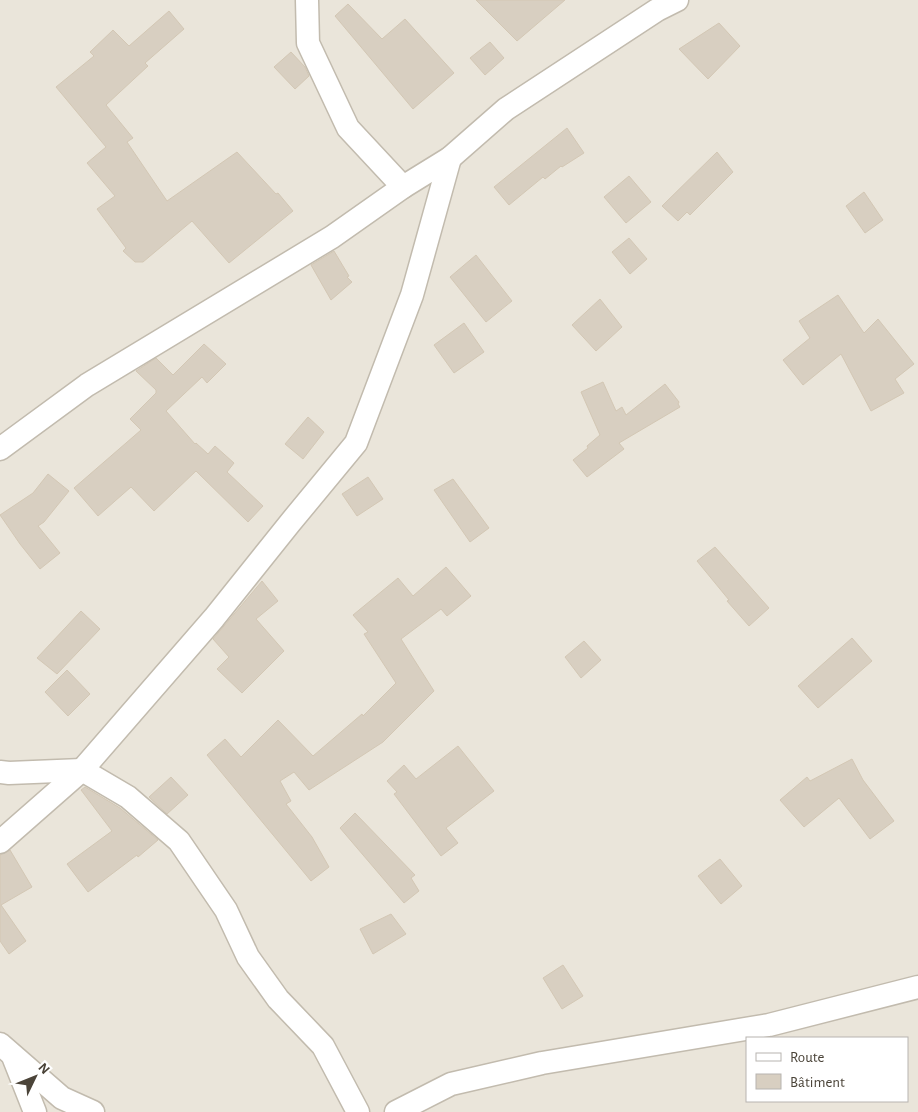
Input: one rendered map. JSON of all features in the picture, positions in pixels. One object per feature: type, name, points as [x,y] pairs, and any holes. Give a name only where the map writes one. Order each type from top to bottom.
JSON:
[{"type":"street","points":[[307,0],[308,43],[348,128],[403,187]]},
{"type":"street","points":[[0,449],[87,385],[332,236],[403,187],[450,158],[506,109],[664,3]]},
{"type":"street","points":[[0,842],[82,770],[214,618],[356,443],[412,295],[450,158]]},
{"type":"street","points":[[0,772],[8,774],[82,770],[128,797],[179,842],[226,910],[248,957],[278,999],[323,1046],[358,1112]]},
{"type":"street","points":[[396,1112],[451,1084],[542,1063],[769,1025],[918,987]]},
{"type":"street","points":[[6,1050],[35,1112]]},
{"type":"street","points":[[6,1050],[62,1098],[92,1112]]},
{"type":"shaded area","points":[[0,0],[918,0],[918,1112],[0,1112]]},
{"type":"building","points":[[476,0],[565,0],[517,41]]},
{"type":"building","points":[[348,4],[382,39],[405,19],[454,73],[413,109],[335,16]]},
{"type":"building","points":[[169,11],[184,29],[145,63],[148,66],[106,105],[133,138],[127,142],[167,201],[237,152],[276,194],[278,193],[293,211],[229,263],[192,221],[143,262],[135,262],[123,251],[126,248],[97,209],[115,196],[87,163],[106,147],[56,87],[94,56],[90,52],[113,30],[129,46]]},
{"type":"building","points":[[719,23],[740,46],[708,79],[679,49]]},
{"type":"building","points":[[490,42],[504,58],[485,75],[470,58]]},
{"type":"building","points":[[291,52],[305,67],[309,76],[295,89],[274,67]]},
{"type":"building","points":[[567,128],[584,153],[561,166],[545,179],[543,177],[509,205],[494,187]]},
{"type":"building","points":[[717,152],[733,172],[690,215],[687,212],[678,221],[662,206]]},
{"type":"building","points":[[629,176],[651,202],[626,223],[604,197]]},
{"type":"building","points":[[864,192],[883,220],[865,233],[846,206]]},
{"type":"building","points":[[629,238],[647,259],[630,274],[612,252]]},
{"type":"building","points":[[334,251],[349,276],[347,277],[352,282],[331,300],[311,265]]},
{"type":"building","points":[[476,255],[512,301],[486,322],[450,277]]},
{"type":"building","points":[[838,295],[864,333],[878,319],[914,364],[895,379],[904,393],[871,411],[841,354],[803,385],[783,360],[810,338],[799,321]]},
{"type":"building","points":[[600,299],[622,327],[596,351],[572,325]]},
{"type":"building","points":[[464,323],[484,352],[454,373],[434,345]]},
{"type":"building","points":[[204,344],[226,364],[207,383],[202,377],[166,411],[195,444],[208,454],[215,446],[234,463],[227,472],[263,506],[248,522],[196,471],[154,511],[131,487],[98,516],[74,488],[141,430],[130,419],[156,393],[156,390],[136,371],[156,358],[173,375]]},
{"type":"building","points":[[603,382],[616,411],[622,407],[626,415],[665,384],[679,402],[680,407],[619,443],[624,449],[587,477],[573,460],[600,435],[581,392]]},
{"type":"building","points":[[308,417],[324,432],[303,459],[285,444]]},
{"type":"building","points":[[48,474],[69,491],[44,522],[38,526],[60,553],[40,569],[0,515],[33,493]]},
{"type":"building","points":[[368,477],[383,499],[357,516],[342,494]]},
{"type":"building","points":[[453,479],[489,528],[470,542],[434,490]]},
{"type":"building","points":[[715,547],[769,608],[749,626],[727,601],[729,600],[697,561]]},
{"type":"building","points":[[446,567],[471,596],[447,616],[441,609],[401,639],[434,691],[383,742],[309,790],[294,772],[280,781],[291,801],[286,804],[312,837],[329,867],[311,881],[207,755],[225,739],[241,757],[278,720],[313,756],[362,714],[363,716],[396,683],[364,634],[368,632],[353,615],[398,578],[413,596]]},
{"type":"building","points":[[262,581],[278,601],[256,619],[284,651],[242,693],[217,669],[229,657],[213,639]]},
{"type":"building","points":[[81,611],[100,629],[57,674],[37,658]]},
{"type":"building","points":[[852,638],[872,661],[818,708],[798,686]]},
{"type":"building","points":[[584,641],[601,660],[581,678],[565,657]]},
{"type":"building","points":[[67,670],[90,694],[68,716],[45,692]]},
{"type":"building","points":[[458,746],[494,791],[446,828],[458,843],[441,856],[394,794],[397,792],[387,781],[404,765],[416,779]]},
{"type":"building","points":[[852,759],[863,780],[894,821],[870,839],[839,798],[804,827],[780,800],[807,777],[810,781]]},
{"type":"building","points":[[171,777],[188,795],[167,814],[149,797]]},
{"type":"building","points":[[85,787],[120,808],[158,840],[138,857],[137,855],[88,892],[67,864],[112,831],[81,790]]},
{"type":"building","points":[[355,813],[415,875],[411,878],[419,891],[404,903],[340,828]]},
{"type":"building","points":[[10,850],[32,887],[1,905],[26,941],[9,954],[0,941],[0,855]]},
{"type":"building","points":[[720,859],[742,886],[721,904],[698,876]]},
{"type":"building","points":[[391,914],[406,934],[373,954],[360,929]]},
{"type":"building","points":[[563,965],[583,996],[562,1009],[543,978]]}]
